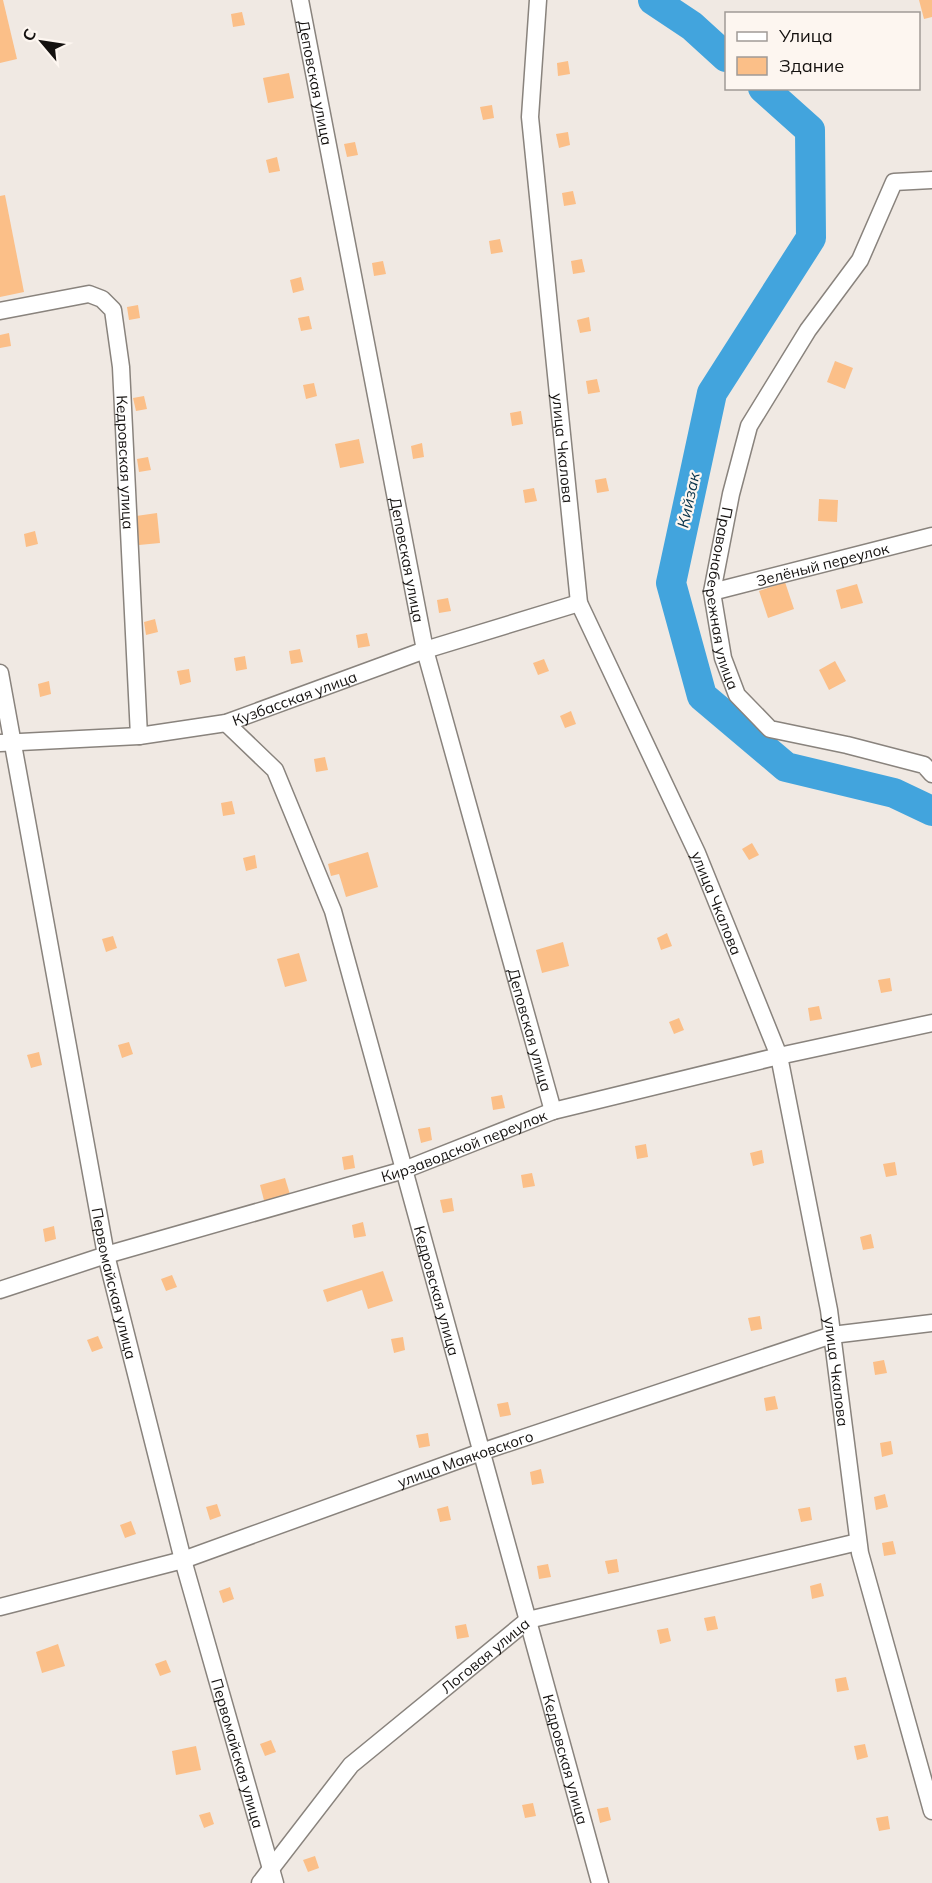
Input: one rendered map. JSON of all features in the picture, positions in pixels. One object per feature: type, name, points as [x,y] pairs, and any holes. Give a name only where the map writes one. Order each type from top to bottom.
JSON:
[{"type":"street","name":"Деповская улица","points":[[300,0],[425,650],[554,1111]]},
{"type":"street","name":"улица Чкалова","points":[[538,0],[530,117],[579,603],[697,854],[779,1056],[830,1310],[860,1553],[927,1780],[932,1811]]},
{"type":"street","name":"Правонабережная улица","points":[[932,180],[894,182],[860,260],[808,330],[749,426],[731,494],[712,592],[723,658],[737,695],[770,729],[847,745],[924,765],[932,774]]},
{"type":"street","name":"Кедровская улица","points":[[0,311],[89,294],[102,299],[113,310],[121,368],[139,736]]},
{"type":"street","name":"Зелёный переулок","points":[[712,592],[932,536]]},
{"type":"street","name":"Кузбасская улица","points":[[6,742],[139,736],[226,723],[425,650],[579,603]]},
{"type":"street","name":"Первомайская улица","points":[[0,673],[6,742],[106,1255],[183,1560],[273,1876]]},
{"type":"street","name":"Кедровская улица","points":[[226,723],[275,770],[333,911],[600,1883]]},
{"type":"street","name":"Кирзаводской переулок","points":[[0,1290],[106,1255],[404,1170],[554,1111],[779,1056],[932,1023]]},
{"type":"street","name":"улица Маяковского","points":[[0,1607],[183,1560],[481,1452],[832,1335],[932,1323]]},
{"type":"street","name":"Логовая улица","points":[[260,1883],[273,1876],[351,1765],[528,1620],[858,1542]]},
{"type":"building","points":[[0,0],[3,0],[17,59],[0,63]]},
{"type":"building","points":[[919,0],[932,0],[932,17],[924,19]]},
{"type":"building","points":[[242,12],[245,25],[233,27],[231,14]]},
{"type":"building","points":[[568,61],[570,74],[558,76],[557,63]]},
{"type":"building","points":[[289,73],[294,98],[268,103],[263,78]]},
{"type":"building","points":[[492,105],[494,118],[483,120],[480,107]]},
{"type":"building","points":[[568,132],[570,145],[559,148],[556,134]]},
{"type":"building","points":[[355,142],[358,155],[347,157],[344,144]]},
{"type":"building","points":[[277,157],[280,171],[269,173],[266,160]]},
{"type":"building","points":[[573,191],[576,204],[564,206],[562,193]]},
{"type":"building","points":[[5,195],[24,292],[0,297],[0,196]]},
{"type":"building","points":[[500,239],[503,252],[491,254],[489,241]]},
{"type":"building","points":[[582,259],[585,272],[573,274],[571,261]]},
{"type":"building","points":[[383,261],[386,274],[374,276],[372,263]]},
{"type":"building","points":[[301,277],[304,290],[293,293],[290,280]]},
{"type":"building","points":[[138,305],[140,318],[129,320],[127,307]]},
{"type":"building","points":[[309,316],[312,329],[301,331],[298,318]]},
{"type":"building","points":[[589,317],[591,331],[580,333],[577,320]]},
{"type":"building","points":[[9,333],[11,346],[0,348],[0,335]]},
{"type":"building","points":[[835,361],[853,368],[845,389],[827,382]]},
{"type":"building","points":[[597,379],[600,392],[588,394],[586,381]]},
{"type":"building","points":[[314,383],[317,396],[306,399],[303,385]]},
{"type":"building","points":[[144,396],[147,409],[136,411],[133,398]]},
{"type":"building","points":[[521,411],[523,424],[512,426],[510,413]]},
{"type":"building","points":[[359,439],[364,463],[340,468],[335,444]]},
{"type":"building","points":[[422,443],[424,457],[413,459],[411,446]]},
{"type":"building","points":[[148,457],[151,470],[139,472],[137,459]]},
{"type":"building","points":[[606,478],[609,491],[597,493],[595,480]]},
{"type":"building","points":[[534,488],[537,501],[525,503],[523,490]]},
{"type":"building","points":[[819,499],[838,500],[837,522],[818,521]]},
{"type":"building","points":[[157,513],[160,543],[139,545],[136,516]]},
{"type":"building","points":[[35,531],[38,544],[26,547],[24,534]]},
{"type":"building","points":[[785,582],[794,609],[768,618],[759,591]]},
{"type":"building","points":[[857,584],[863,603],[841,609],[836,590]]},
{"type":"building","points":[[448,598],[451,611],[439,613],[437,600]]},
{"type":"building","points":[[155,619],[158,632],[146,635],[144,622]]},
{"type":"building","points":[[367,633],[370,646],[358,648],[356,635]]},
{"type":"building","points":[[300,649],[303,662],[291,664],[289,651]]},
{"type":"building","points":[[245,656],[247,669],[236,671],[234,658]]},
{"type":"building","points":[[544,659],[549,671],[538,675],[533,663]]},
{"type":"building","points":[[835,661],[846,681],[829,690],[819,670]]},
{"type":"building","points":[[189,669],[191,682],[180,685],[177,671]]},
{"type":"building","points":[[49,681],[51,694],[40,697],[38,684]]},
{"type":"building","points":[[571,711],[576,724],[565,728],[560,716]]},
{"type":"building","points":[[325,757],[328,770],[316,772],[314,759]]},
{"type":"building","points":[[232,801],[235,814],[223,816],[221,803]]},
{"type":"building","points":[[752,843],[759,855],[749,860],[742,849]]},
{"type":"building","points":[[368,852],[378,887],[346,897],[339,874],[331,876],[328,864]]},
{"type":"building","points":[[255,855],[257,868],[246,871],[243,858]]},
{"type":"building","points":[[667,933],[672,946],[661,950],[657,938]]},
{"type":"building","points":[[113,936],[117,948],[106,952],[102,939]]},
{"type":"building","points":[[563,942],[569,966],[542,973],[536,950]]},
{"type":"building","points":[[299,953],[307,981],[285,987],[277,959]]},
{"type":"building","points":[[890,978],[892,991],[881,993],[878,980]]},
{"type":"building","points":[[819,1006],[822,1019],[810,1021],[808,1008]]},
{"type":"building","points":[[679,1018],[684,1030],[674,1034],[669,1022]]},
{"type":"building","points":[[129,1042],[133,1054],[122,1058],[118,1045]]},
{"type":"building","points":[[39,1052],[42,1065],[31,1068],[27,1055]]},
{"type":"building","points":[[502,1095],[505,1108],[493,1110],[491,1097]]},
{"type":"building","points":[[430,1127],[432,1140],[421,1143],[418,1129]]},
{"type":"building","points":[[646,1144],[648,1157],[637,1159],[635,1146]]},
{"type":"building","points":[[762,1150],[764,1163],[753,1166],[750,1153]]},
{"type":"building","points":[[353,1155],[355,1168],[344,1170],[342,1157]]},
{"type":"building","points":[[895,1162],[897,1175],[886,1177],[883,1164]]},
{"type":"building","points":[[532,1173],[535,1186],[523,1188],[521,1175]]},
{"type":"building","points":[[285,1178],[292,1201],[266,1208],[260,1185]]},
{"type":"building","points":[[452,1198],[454,1211],[443,1213],[440,1200]]},
{"type":"building","points":[[363,1222],[366,1236],[354,1238],[352,1225]]},
{"type":"building","points":[[54,1226],[56,1239],[45,1242],[43,1229]]},
{"type":"building","points":[[871,1234],[874,1248],[863,1250],[860,1237]]},
{"type":"building","points":[[383,1271],[393,1301],[368,1309],[362,1290],[327,1302],[323,1290]]},
{"type":"building","points":[[172,1275],[177,1287],[166,1291],[161,1279]]},
{"type":"building","points":[[760,1316],[762,1329],[751,1331],[748,1318]]},
{"type":"building","points":[[98,1336],[103,1348],[92,1352],[87,1340]]},
{"type":"building","points":[[403,1337],[405,1350],[394,1353],[391,1339]]},
{"type":"building","points":[[884,1360],[887,1373],[875,1375],[873,1362]]},
{"type":"building","points":[[775,1396],[778,1409],[766,1411],[764,1398]]},
{"type":"building","points":[[508,1402],[511,1415],[500,1417],[497,1404]]},
{"type":"building","points":[[428,1433],[430,1446],[419,1448],[416,1435]]},
{"type":"building","points":[[891,1441],[893,1454],[882,1457],[880,1443]]},
{"type":"building","points":[[541,1469],[544,1483],[532,1485],[530,1472]]},
{"type":"building","points":[[885,1494],[888,1507],[876,1510],[874,1497]]},
{"type":"building","points":[[217,1504],[221,1516],[210,1520],[206,1507]]},
{"type":"building","points":[[448,1506],[451,1520],[440,1522],[437,1509]]},
{"type":"building","points":[[810,1507],[812,1520],[801,1522],[798,1509]]},
{"type":"building","points":[[131,1521],[136,1534],[125,1538],[120,1525]]},
{"type":"building","points":[[893,1541],[896,1554],[884,1556],[882,1543]]},
{"type":"building","points":[[617,1559],[619,1572],[608,1574],[605,1561]]},
{"type":"building","points":[[548,1564],[551,1577],[539,1579],[537,1566]]},
{"type":"building","points":[[821,1583],[824,1596],[812,1599],[810,1586]]},
{"type":"building","points":[[230,1587],[234,1599],[223,1603],[219,1591]]},
{"type":"building","points":[[715,1616],[718,1629],[707,1631],[704,1618]]},
{"type":"building","points":[[466,1624],[469,1637],[457,1639],[455,1626]]},
{"type":"building","points":[[668,1628],[671,1641],[660,1644],[657,1630]]},
{"type":"building","points":[[58,1644],[65,1666],[42,1673],[36,1652]]},
{"type":"building","points":[[166,1660],[171,1672],[160,1676],[155,1664]]},
{"type":"building","points":[[846,1677],[849,1690],[837,1692],[835,1679]]},
{"type":"building","points":[[271,1740],[276,1752],[265,1756],[260,1744]]},
{"type":"building","points":[[865,1744],[868,1757],[857,1760],[854,1746]]},
{"type":"building","points":[[196,1746],[201,1770],[176,1775],[172,1751]]},
{"type":"building","points":[[533,1803],[536,1816],[525,1818],[522,1805]]},
{"type":"building","points":[[608,1807],[611,1820],[600,1823],[597,1809]]},
{"type":"building","points":[[210,1812],[214,1824],[204,1828],[199,1815]]},
{"type":"building","points":[[888,1816],[890,1829],[879,1831],[876,1818]]},
{"type":"building","points":[[315,1856],[319,1868],[308,1872],[303,1860]]},
{"type":"waterway","name":"Кийзак","points":[[653,0],[692,26],[725,56]]},
{"type":"waterway","name":"Кийзак","points":[[765,90],[810,130],[811,238],[712,393],[671,583],[702,696],[786,767],[894,793],[932,811]]}]
